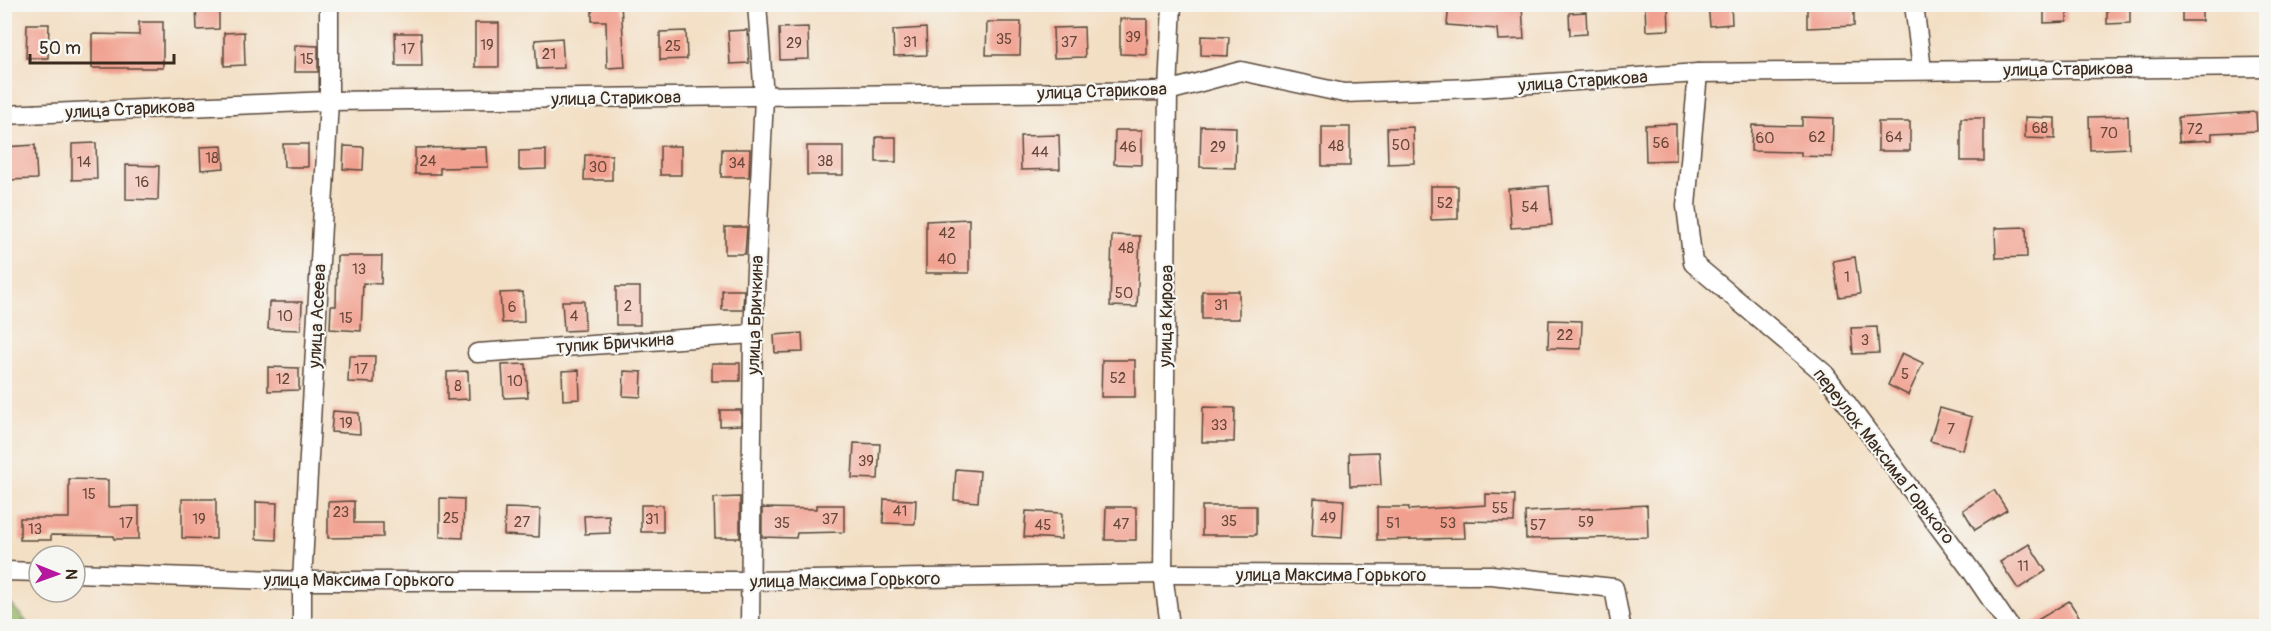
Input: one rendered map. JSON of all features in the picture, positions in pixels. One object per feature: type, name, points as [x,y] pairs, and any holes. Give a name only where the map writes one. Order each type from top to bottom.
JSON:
[{"type":"street","name":"улица Асеева","points":[[302,627],[302,581],[329,101],[329,4]]},
{"type":"street","name":"улица Бричкина","points":[[750,627],[753,334],[764,97],[757,4]]},
{"type":"street","name":"улица Кирова","points":[[1170,627],[1163,574],[1168,91],[1172,4]]},
{"type":"street","points":[[1914,4],[1922,70]]},
{"type":"street","name":"улица Старикова","points":[[4,115],[329,101],[1168,91],[1241,71],[1344,93],[1471,88],[1698,73],[2266,67]]},
{"type":"street","name":"переулок Максима Горького","points":[[1698,73],[1686,206],[1694,263],[1825,374],[1973,573],[2009,627]]},
{"type":"street","name":"тупик Бричкина","points":[[477,353],[753,334]]},
{"type":"street","points":[[4,571],[27,572]]},
{"type":"street","name":"улица Максима Горького","points":[[87,573],[302,581],[751,581],[1163,574],[1491,575],[1614,588],[1622,627]]},
{"type":"green space","points":[[4,596],[30,626],[5,626]]},
{"type":"building","points":[[196,4],[219,4],[219,29],[197,30]]},
{"type":"building","points":[[592,4],[621,4],[625,67],[607,68],[606,21],[592,21]]},
{"type":"building","points":[[1449,4],[1482,4],[1482,8],[1522,6],[1524,39],[1498,40],[1497,29],[1447,25]]},
{"type":"building","points":[[1645,4],[1668,4],[1669,30],[1646,31]]},
{"type":"building","points":[[1708,4],[1731,4],[1732,24],[1710,26]]},
{"type":"building","points":[[1807,4],[1854,4],[1854,26],[1807,28]]},
{"type":"building","points":[[2044,4],[2067,4],[2067,22],[2044,23]]},
{"type":"building","points":[[2107,4],[2130,4],[2130,23],[2107,24]]},
{"type":"building","points":[[2182,4],[2202,4],[2202,21],[2182,21]]},
{"type":"building","points":[[1586,12],[1587,34],[1570,35],[1569,13]]},
{"type":"building","points":[[1120,19],[1147,19],[1147,55],[1120,54]]},
{"type":"building","points":[[139,22],[163,22],[163,68],[92,68],[92,34],[139,35]]},
{"type":"building","points":[[987,22],[1021,22],[1020,55],[986,55]]},
{"type":"building","points":[[475,23],[499,23],[499,67],[475,67]]},
{"type":"building","points":[[27,24],[49,24],[48,58],[26,58]]},
{"type":"building","points":[[808,27],[809,59],[780,60],[779,28]]},
{"type":"building","points":[[1084,27],[1085,57],[1054,58],[1053,28]]},
{"type":"building","points":[[926,28],[927,55],[894,56],[893,30]]},
{"type":"building","points":[[747,30],[749,63],[730,64],[728,31]]},
{"type":"building","points":[[686,31],[687,59],[660,60],[660,32]]},
{"type":"building","points":[[244,32],[245,65],[224,66],[224,33]]},
{"type":"building","points":[[395,33],[421,33],[422,66],[396,66]]},
{"type":"building","points":[[1201,36],[1229,37],[1228,56],[1201,55]]},
{"type":"building","points":[[562,38],[564,68],[537,69],[535,40]]},
{"type":"building","points":[[295,45],[318,46],[318,72],[294,72]]},
{"type":"building","points":[[2256,112],[2257,131],[2212,133],[2212,140],[2179,142],[2178,117]]},
{"type":"building","points":[[2128,116],[2129,148],[2090,150],[2089,117]]},
{"type":"building","points":[[1802,117],[1833,118],[1832,157],[1801,156],[1801,152],[1751,151],[1752,125],[1802,126]]},
{"type":"building","points":[[2025,117],[2055,118],[2055,139],[2025,138]]},
{"type":"building","points":[[1961,118],[1984,118],[1984,161],[1961,161]]},
{"type":"building","points":[[1878,122],[1910,122],[1910,151],[1878,151]]},
{"type":"building","points":[[1676,124],[1676,160],[1646,161],[1645,125]]},
{"type":"building","points":[[1201,126],[1236,127],[1235,168],[1200,167]]},
{"type":"building","points":[[1322,127],[1350,127],[1350,166],[1322,166]]},
{"type":"building","points":[[1413,127],[1414,163],[1388,164],[1387,128]]},
{"type":"building","points":[[1115,130],[1142,130],[1142,165],[1114,164]]},
{"type":"building","points":[[1059,135],[1060,169],[1021,170],[1020,136]]},
{"type":"building","points":[[876,137],[896,137],[896,162],[876,162]]},
{"type":"building","points":[[96,143],[97,179],[72,180],[72,144]]},
{"type":"building","points":[[283,144],[308,144],[308,167],[284,167]]},
{"type":"building","points":[[35,145],[37,179],[6,180],[4,147]]},
{"type":"building","points":[[222,146],[224,168],[201,170],[200,147]]},
{"type":"building","points":[[344,146],[364,147],[363,170],[343,169]]},
{"type":"building","points":[[660,146],[681,146],[681,175],[660,175]]},
{"type":"building","points":[[807,146],[843,146],[843,175],[807,175]]},
{"type":"building","points":[[487,147],[488,167],[440,168],[440,174],[415,174],[415,148]]},
{"type":"building","points":[[722,149],[750,149],[749,177],[721,177]]},
{"type":"building","points":[[546,150],[546,169],[519,170],[519,151]]},
{"type":"building","points":[[585,155],[612,155],[612,180],[584,180]]},
{"type":"building","points":[[126,165],[159,166],[158,200],[126,199]]},
{"type":"building","points":[[1431,186],[1458,186],[1458,219],[1431,220]]},
{"type":"building","points":[[1549,186],[1552,225],[1511,228],[1508,189]]},
{"type":"building","points":[[969,219],[969,273],[926,273],[926,221]]},
{"type":"building","points":[[725,227],[747,227],[745,254],[725,254]]},
{"type":"building","points":[[2026,227],[2027,257],[1996,258],[1995,228]]},
{"type":"building","points":[[1112,235],[1140,236],[1137,307],[1110,306]]},
{"type":"building","points":[[337,256],[382,256],[381,284],[363,283],[361,331],[330,329],[331,306],[336,306]]},
{"type":"building","points":[[1855,257],[1860,294],[1839,297],[1833,261]]},
{"type":"building","points":[[616,287],[640,287],[640,325],[616,325]]},
{"type":"building","points":[[722,290],[744,290],[743,310],[722,310]]},
{"type":"building","points":[[1202,291],[1239,291],[1239,319],[1202,319]]},
{"type":"building","points":[[523,292],[524,322],[502,323],[500,293]]},
{"type":"building","points":[[562,301],[584,301],[585,330],[564,331]]},
{"type":"building","points":[[269,302],[302,302],[301,330],[268,329]]},
{"type":"building","points":[[1549,320],[1582,321],[1581,349],[1548,348]]},
{"type":"building","points":[[1877,327],[1879,353],[1853,354],[1851,328]]},
{"type":"building","points":[[802,333],[803,352],[775,353],[774,335]]},
{"type":"building","points":[[1902,353],[1923,363],[1908,395],[1888,385]]},
{"type":"building","points":[[349,356],[375,356],[374,383],[348,382]]},
{"type":"building","points":[[1102,360],[1135,360],[1135,397],[1101,397]]},
{"type":"building","points":[[712,363],[740,363],[740,381],[712,381]]},
{"type":"building","points":[[526,364],[528,397],[504,398],[502,365]]},
{"type":"building","points":[[268,367],[299,368],[299,390],[268,391]]},
{"type":"building","points":[[579,370],[580,399],[563,400],[562,371]]},
{"type":"building","points":[[468,371],[469,399],[447,400],[447,372]]},
{"type":"building","points":[[624,371],[642,372],[641,397],[623,396]]},
{"type":"building","points":[[1203,407],[1235,408],[1234,442],[1202,442]]},
{"type":"building","points":[[1940,408],[1972,417],[1963,450],[1930,441]]},
{"type":"building","points":[[720,410],[741,410],[741,425],[720,426]]},
{"type":"building","points":[[333,411],[359,413],[360,434],[331,432]]},
{"type":"building","points":[[854,443],[880,444],[878,479],[852,478]]},
{"type":"building","points":[[1379,452],[1381,485],[1350,486],[1349,453]]},
{"type":"building","points":[[956,469],[980,471],[978,502],[954,500]]},
{"type":"building","points":[[69,479],[108,480],[108,507],[139,506],[139,539],[114,539],[114,536],[51,535],[51,540],[20,540],[20,518],[69,518]]},
{"type":"building","points":[[1994,490],[2007,510],[1975,530],[1963,510]]},
{"type":"building","points":[[1486,494],[1515,495],[1514,522],[1464,521],[1465,538],[1377,540],[1377,507],[1409,507],[1409,510],[1486,505]]},
{"type":"building","points":[[740,497],[740,538],[715,538],[714,498]]},
{"type":"building","points":[[440,498],[464,499],[463,538],[440,537]]},
{"type":"building","points":[[1314,498],[1344,500],[1342,538],[1312,536]]},
{"type":"building","points":[[182,499],[216,499],[216,539],[182,538]]},
{"type":"building","points":[[884,499],[916,500],[915,524],[883,523]]},
{"type":"building","points":[[354,501],[354,523],[383,523],[383,537],[328,538],[328,502]]},
{"type":"building","points":[[256,502],[277,503],[276,540],[256,539]]},
{"type":"building","points":[[641,505],[663,505],[663,532],[641,532]]},
{"type":"building","points":[[817,505],[844,505],[844,532],[797,533],[796,538],[762,537],[762,508],[817,509]]},
{"type":"building","points":[[1647,505],[1648,537],[1526,539],[1525,512]]},
{"type":"building","points":[[1202,506],[1256,506],[1256,535],[1202,535]]},
{"type":"building","points":[[1106,507],[1136,507],[1136,540],[1105,540]]},
{"type":"building","points":[[505,508],[540,509],[539,537],[504,535]]},
{"type":"building","points":[[1026,511],[1062,513],[1061,539],[1024,537]]},
{"type":"building","points":[[609,515],[610,533],[585,534],[584,516]]},
{"type":"building","points":[[2029,544],[2046,571],[2018,589],[2000,562]]},
{"type":"building","points":[[2069,601],[2086,627],[2026,627]]}]
